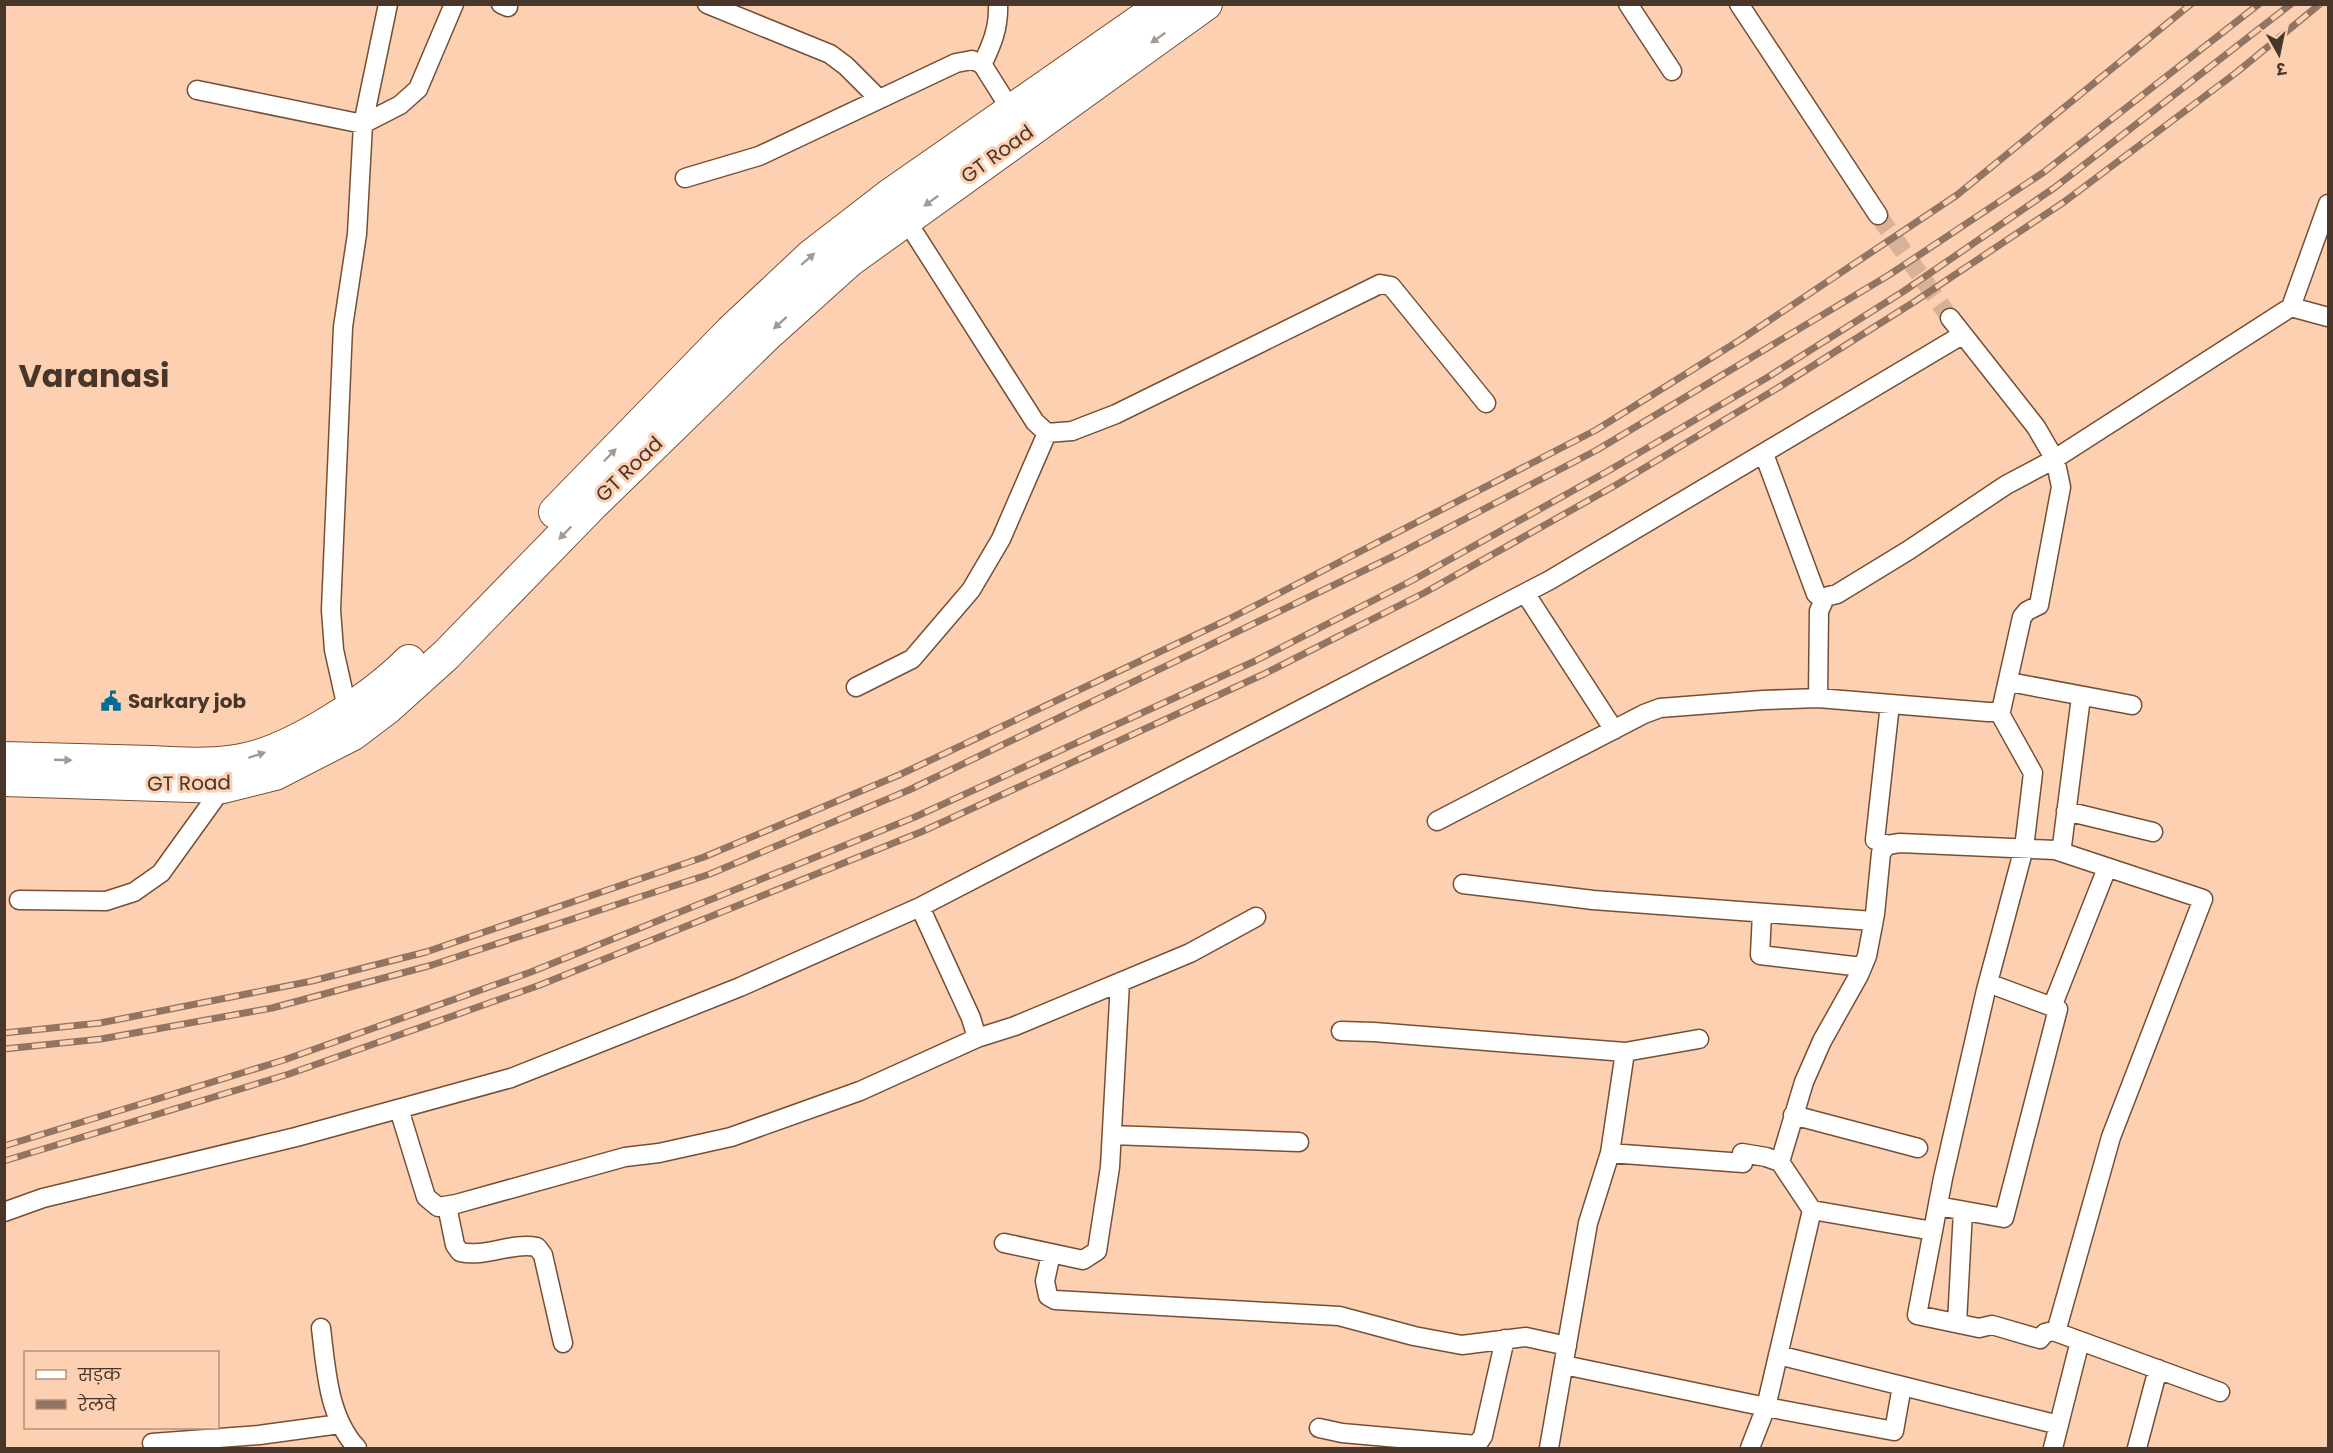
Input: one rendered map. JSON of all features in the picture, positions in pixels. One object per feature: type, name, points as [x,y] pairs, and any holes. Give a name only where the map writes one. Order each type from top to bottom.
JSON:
[{"type":"highway","name":"GT Road","points":[[4,780],[223,787],[275,774],[350,722],[405,665],[585,497],[730,331],[811,256],[841,250],[906,220],[1206,4]]},
{"type":"highway","name":"GT Road","points":[[841,250],[890,195],[1158,6]]},
{"type":"highway","name":"GT Road","points":[[4,758],[192,763],[242,760],[279,748],[311,733],[350,722]]},
{"type":"street","points":[[350,722],[334,650],[331,610],[343,327],[357,234],[363,124],[388,4]]},
{"type":"street","points":[[197,90],[363,124],[400,105],[418,89],[454,4]]},
{"type":"street","points":[[707,4],[830,54],[846,66],[879,99]]},
{"type":"street","points":[[982,65],[995,38],[999,20],[998,4]]},
{"type":"street","points":[[1628,4],[1672,72]]},
{"type":"street","points":[[1738,4],[1878,215]]},
{"type":"street","points":[[685,178],[759,156],[956,63],[972,60],[982,65],[1011,110]]},
{"type":"street","points":[[1818,698],[1818,611],[1826,598],[1837,594],[1909,550],[2006,485],[2053,460],[2290,308],[2328,204]]},
{"type":"street","points":[[906,220],[1035,422],[1047,433],[1072,431],[1116,414],[1380,284],[1391,286],[1486,403]]},
{"type":"street","points":[[2290,308],[2328,317]]},
{"type":"street","points":[[1950,318],[2036,427],[2053,460],[2061,487],[2039,605],[2027,611],[2022,617],[2003,708],[1999,712]]},
{"type":"street","points":[[4,1212],[43,1198],[296,1137],[512,1078],[740,987],[920,907],[1525,593],[1764,454],[1962,335]]},
{"type":"street","points":[[856,687],[912,659],[971,590],[1001,539],[1047,433]]},
{"type":"street","points":[[1764,454],[1816,594],[1826,598]]},
{"type":"street","points":[[1525,593],[1614,730]]},
{"type":"street","points":[[2009,682],[2132,705]]},
{"type":"street","points":[[2055,850],[2062,846],[2081,697]]},
{"type":"street","points":[[1437,821],[1644,714],[1660,708],[1763,699],[1818,698],[1999,712]]},
{"type":"street","points":[[1890,704],[1875,840],[1887,845],[1900,843],[2055,850],[2203,899],[2110,1137],[2056,1332]]},
{"type":"street","points":[[1999,712],[2033,773],[2024,848],[1988,983],[1938,1206],[1917,1315],[1979,1328],[1992,1325],[2040,1339],[2048,1332],[2056,1332],[2220,1392]]},
{"type":"street","points":[[19,900],[106,900],[134,892],[161,873],[223,787]]},
{"type":"street","points":[[2066,811],[2153,832]]},
{"type":"street","points":[[1780,1162],[1793,1115],[1814,1058],[1862,967],[1873,921],[1881,853],[1887,845]]},
{"type":"street","points":[[2052,1006],[2107,867]]},
{"type":"street","points":[[1463,884],[1593,900],[1873,921]]},
{"type":"street","points":[[920,907],[971,1018],[977,1038]]},
{"type":"street","points":[[1762,913],[1760,955],[1862,967]]},
{"type":"street","points":[[399,1109],[426,1197],[438,1207],[447,1206],[625,1157],[659,1153],[731,1137],[860,1091],[977,1038],[1014,1026],[1190,953],[1256,917]]},
{"type":"street","points":[[1004,1243],[1083,1260],[1096,1251],[1110,1167],[1120,982]]},
{"type":"street","points":[[1938,1206],[2004,1218],[2058,1009],[1988,983]]},
{"type":"street","points":[[1341,1031],[1625,1052],[1699,1039]]},
{"type":"street","points":[[1549,1449],[1588,1223],[1610,1153],[1625,1052]]},
{"type":"street","points":[[1793,1115],[1918,1148]]},
{"type":"street","points":[[1112,1135],[1299,1142]]},
{"type":"street","points":[[1610,1153],[1743,1163],[1742,1154],[1766,1157],[1780,1162],[1812,1210],[1933,1231]]},
{"type":"street","points":[[447,1206],[455,1245],[460,1252],[476,1253],[524,1244],[537,1247],[543,1255],[563,1343]]},
{"type":"street","points":[[1750,1449],[1766,1407],[1812,1210]]},
{"type":"street","points":[[1957,1323],[1963,1211]]},
{"type":"street","points":[[1051,1254],[1045,1281],[1048,1296],[1055,1300],[1339,1316],[1413,1336],[1462,1344],[1526,1337],[1567,1346]]},
{"type":"street","points":[[321,1328],[327,1382],[340,1424],[357,1449]]},
{"type":"street","points":[[1319,1428],[1342,1433],[1477,1445],[1483,1436],[1505,1339]]},
{"type":"street","points":[[2054,1449],[2080,1341]]},
{"type":"street","points":[[1778,1355],[2059,1425]]},
{"type":"street","points":[[1564,1365],[1766,1407],[1892,1440],[1902,1386]]},
{"type":"street","points":[[2137,1449],[2158,1370]]},
{"type":"street","points":[[152,1443],[259,1435],[340,1424]]},
{"type":"tunnel","points":[[1878,215],[1950,318]]},
{"type":"railway","points":[[4,1033],[100,1023],[312,981],[426,952],[704,857],[899,775],[1227,620],[1596,430],[1740,340],[1957,195],[2191,4]]},
{"type":"railway","points":[[4,1049],[101,1039],[272,1008],[432,965],[710,874],[909,790],[1398,554],[1597,450],[1889,275],[2044,172],[2259,4]]},
{"type":"railway","points":[[4,1146],[284,1060],[531,972],[915,817],[1255,661],[1413,580],[1608,471],[1768,377],[1904,291],[2054,188],[2291,4]]},
{"type":"railway","points":[[4,1161],[289,1074],[540,985],[921,832],[1264,674],[1424,593],[1616,485],[1776,389],[1914,302],[2064,202],[2237,72],[2320,4]]},
{"type":"place","name":"Sarkary job","points":[[111,701]]},
{"type":"district","name":"Varanasi","points":[[94,376]]}]
